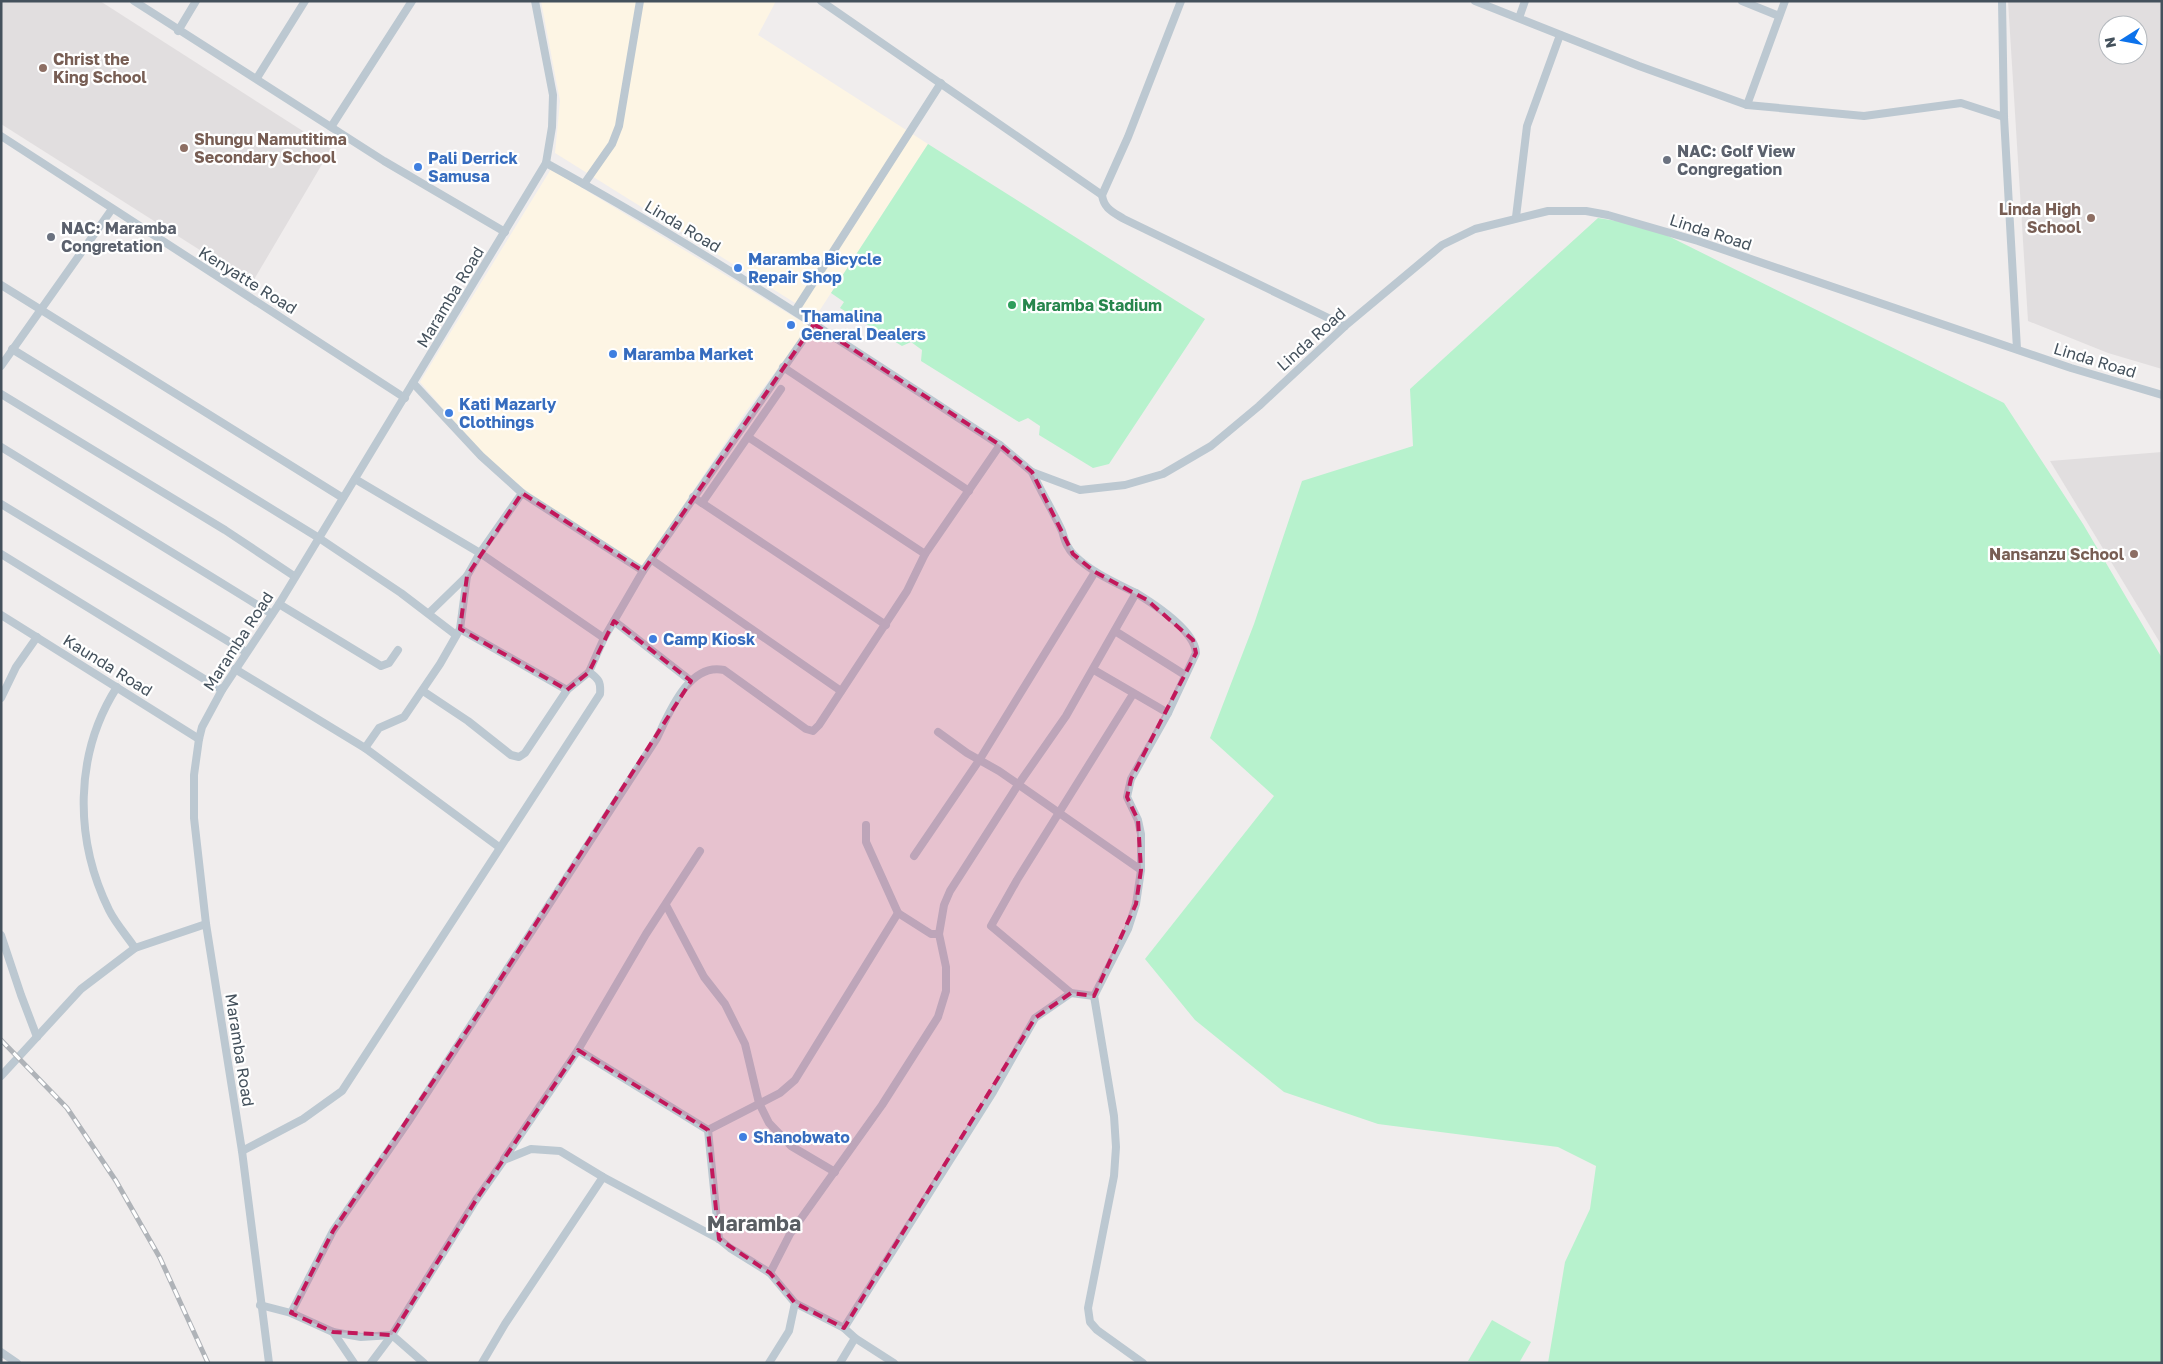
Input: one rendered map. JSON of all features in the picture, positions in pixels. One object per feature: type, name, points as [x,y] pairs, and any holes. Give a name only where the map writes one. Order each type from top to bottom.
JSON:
[{"type":"street","points":[[134,1],[178,31],[257,78],[332,127],[506,232]]},
{"type":"street","points":[[178,31],[196,1]]},
{"type":"street","points":[[257,78],[306,1]]},
{"type":"street","points":[[332,127],[412,1]]},
{"type":"street","name":"Maramba Road","points":[[269,1363],[260,1305],[242,1151],[206,924],[194,818],[194,775],[199,739],[202,727],[222,690],[279,604],[294,576],[405,398],[546,163],[552,127],[553,96],[536,1]]},
{"type":"street","points":[[584,184],[612,144],[619,126],[640,1]]},
{"type":"street","points":[[821,1],[1102,195]]},
{"type":"street","points":[[1181,1],[1128,137],[1102,195],[1103,203],[1108,210],[1124,219],[1345,326]]},
{"type":"street","points":[[1475,1],[1747,105],[1864,116],[1961,103],[2004,117]]},
{"type":"street","points":[[1519,18],[1525,1]]},
{"type":"street","points":[[1742,1],[1779,16]]},
{"type":"street","points":[[1747,105],[1785,1]]},
{"type":"street","points":[[2002,1],[2004,117],[2017,349]]},
{"type":"street","points":[[1516,217],[1527,126],[1560,35]]},
{"type":"street","points":[[795,311],[942,83]]},
{"type":"street","name":"Kenyatte Road","points":[[1,136],[405,398]]},
{"type":"street","name":"Linda Road","points":[[546,163],[686,243],[795,311],[1000,445],[1032,472],[1080,490],[1125,485],[1163,474],[1210,446],[1259,406],[1345,326],[1442,245],[1475,229],[1516,217],[1548,211],[1568,210],[1608,215],[1698,241],[2070,368],[2162,395]]},
{"type":"street","points":[[1,366],[112,209]]},
{"type":"street","points":[[1,285],[343,498]]},
{"type":"street","points":[[423,691],[468,721],[511,756],[519,757],[530,746],[567,690],[589,672],[604,638],[643,571],[814,324]]},
{"type":"street","points":[[12,349],[318,538],[458,632],[567,690]]},
{"type":"street","points":[[783,367],[968,491]]},
{"type":"street","points":[[413,383],[480,456],[522,493],[643,571]]},
{"type":"street","points":[[702,502],[781,388]]},
{"type":"street","points":[[1,394],[225,530],[294,576]]},
{"type":"street","points":[[748,437],[925,554]]},
{"type":"street","points":[[291,1313],[333,1231],[451,1056],[657,738],[674,704],[691,681],[705,671],[715,668],[724,670],[806,729],[813,731],[819,725],[886,625],[907,591],[925,554],[1000,445]]},
{"type":"street","points":[[1,447],[272,614]]},
{"type":"street","points":[[1032,472],[1044,499],[1062,531],[1065,544],[1073,554],[1095,572],[1136,594],[1164,613],[1192,640],[1196,653],[1168,713],[1131,780],[1127,797],[1138,820],[1141,834],[1141,870],[1136,904],[1128,929],[1094,996],[1114,1116],[1116,1147],[1114,1176],[1088,1308],[1090,1322],[1097,1330],[1143,1363]]},
{"type":"street","points":[[355,478],[480,553],[604,638]]},
{"type":"street","points":[[429,613],[467,576],[480,553],[522,493]]},
{"type":"street","points":[[693,497],[886,625]]},
{"type":"street","points":[[1,504],[246,652]]},
{"type":"street","points":[[1,554],[222,690]]},
{"type":"street","points":[[652,560],[841,691]]},
{"type":"street","points":[[914,856],[980,759],[1095,572]]},
{"type":"street","points":[[365,748],[379,728],[404,717],[423,691],[458,632],[467,576]]},
{"type":"street","points":[[770,1273],[790,1234],[882,1105],[938,1017],[946,991],[946,967],[939,934],[944,905],[950,891],[1018,785],[1066,716],[1136,594]]},
{"type":"street","points":[[279,604],[380,666],[390,663],[398,650]]},
{"type":"street","name":"Kaunda Road","points":[[1,615],[199,739]]},
{"type":"street","points":[[614,621],[691,681]]},
{"type":"street","points":[[1114,632],[1185,675]]},
{"type":"street","points":[[1,698],[16,667],[37,637]]},
{"type":"street","points":[[235,669],[365,748],[499,847]]},
{"type":"street","points":[[1094,670],[1168,713]]},
{"type":"street","points":[[242,1151],[304,1119],[342,1091],[600,694],[601,684],[598,678],[589,672]]},
{"type":"street","points":[[117,687],[103,709],[88,751],[84,778],[83,806],[89,848],[98,884],[110,912],[135,948]]},
{"type":"street","points":[[1094,996],[1070,994],[991,926],[1059,812],[1133,694]]},
{"type":"street","points":[[938,732],[967,753],[980,759],[1059,812],[1141,870]]},
{"type":"street","points":[[866,825],[866,842],[898,913],[931,934],[939,934]]},
{"type":"street","points":[[371,1363],[392,1335],[471,1208],[578,1050],[646,934],[700,851]]},
{"type":"street","points":[[666,904],[704,977],[725,1004],[745,1044],[759,1103],[769,1123],[791,1146],[835,1172]]},
{"type":"street","points":[[708,1130],[780,1093],[795,1080],[898,913]]},
{"type":"street","points":[[1,1076],[81,989],[135,948],[206,924]]},
{"type":"street","points":[[1,935],[21,995],[38,1037]]},
{"type":"street","points":[[844,1328],[992,1092],[1035,1018],[1070,994]]},
{"type":"street","points":[[578,1050],[708,1130]]},
{"type":"street","points":[[708,1130],[718,1238]]},
{"type":"street","points":[[504,1160],[531,1148],[560,1151],[603,1177],[718,1238],[730,1248],[770,1273],[795,1303],[844,1328],[894,1363]]},
{"type":"street","points":[[482,1363],[505,1324],[603,1177]]},
{"type":"street","points":[[769,1363],[789,1331],[795,1303]]},
{"type":"street","points":[[260,1305],[291,1313],[332,1332],[361,1336],[392,1335],[424,1363]]},
{"type":"street","points":[[332,1332],[354,1363]]},
{"type":"street","points":[[840,1363],[856,1338]]},
{"type":"street","points":[[1,1352],[17,1363]]},
{"type":"highlighted area","points":[[814,324],[1000,445],[1032,472],[1073,554],[1095,572],[1147,600],[1193,640],[1196,653],[1131,779],[1127,797],[1138,820],[1141,870],[1136,904],[1094,996],[1071,993],[1035,1018],[844,1328],[795,1303],[770,1273],[719,1239],[708,1130],[578,1050],[476,1200],[392,1335],[333,1332],[291,1313],[333,1231],[478,1014],[691,681],[614,621],[589,672],[567,690],[460,629],[467,576],[522,493],[643,571]]},
{"type":"shaded area","name":"Shungu Namutitima Secondary School","points":[[1,1],[100,1],[331,149],[252,283],[1,124]]},
{"type":"shaded area","points":[[541,1],[776,1],[758,35],[928,144],[816,316],[555,153],[560,101]]},
{"type":"shaded area","name":"Linda High School","points":[[2008,1],[2162,1],[2162,369],[2108,353],[2028,321]]},
{"type":"shaded area","name":"Maramba Market","points":[[551,169],[809,326],[747,410],[638,573],[534,497],[482,454],[420,382]]},
{"type":"shaded area","name":"Nansanzu School","points":[[2162,452],[2162,646],[2050,461]]},
{"type":"green space","name":"Maramba Stadium","points":[[928,144],[1205,319],[1109,464],[1093,468],[1039,435],[1040,426],[1028,418],[1019,422],[921,361],[922,350],[911,342],[902,346],[840,308],[844,302],[831,293]]},
{"type":"green space","points":[[1598,218],[1648,226],[2004,403],[2083,524],[2162,658],[2162,1363],[1548,1363],[1565,1262],[1590,1209],[1596,1166],[1558,1147],[1378,1124],[1284,1092],[1195,1020],[1145,959],[1274,796],[1210,738],[1254,624],[1302,481],[1413,446],[1410,389]]},
{"type":"green space","points":[[1492,1320],[1531,1342],[1519,1363],[1468,1361]]},
{"type":"railway","points":[[1,1040],[67,1108],[116,1181],[160,1258],[208,1363]]},
{"type":"place","name":"Christ the King School","points":[[43,68]]},
{"type":"place","name":"Shungu Namutitima Secondary School","points":[[184,148]]},
{"type":"place","name":"NAC: Golf View Congregation","points":[[1667,160]]},
{"type":"place","name":"Pali Derrick Samusa","points":[[418,167]]},
{"type":"place","name":"Linda High School","points":[[2091,218]]},
{"type":"place","name":"NAC: Maramba Congretation","points":[[51,237]]},
{"type":"place","name":"Maramba Bicycle Repair Shop","points":[[738,268]]},
{"type":"place","name":"Maramba Stadium","points":[[1012,305]]},
{"type":"place","name":"Thamalina General Dealers","points":[[791,325]]},
{"type":"place","name":"Maramba Market","points":[[613,354]]},
{"type":"place","name":"Kati Mazarly Clothings","points":[[449,413]]},
{"type":"place","name":"Nansanzu School","points":[[2134,554]]},
{"type":"place","name":"Camp Kiosk","points":[[653,639]]},
{"type":"place","name":"Shanobwato","points":[[743,1137]]},
{"type":"district","name":"Maramba","points":[[754,1224]]}]
